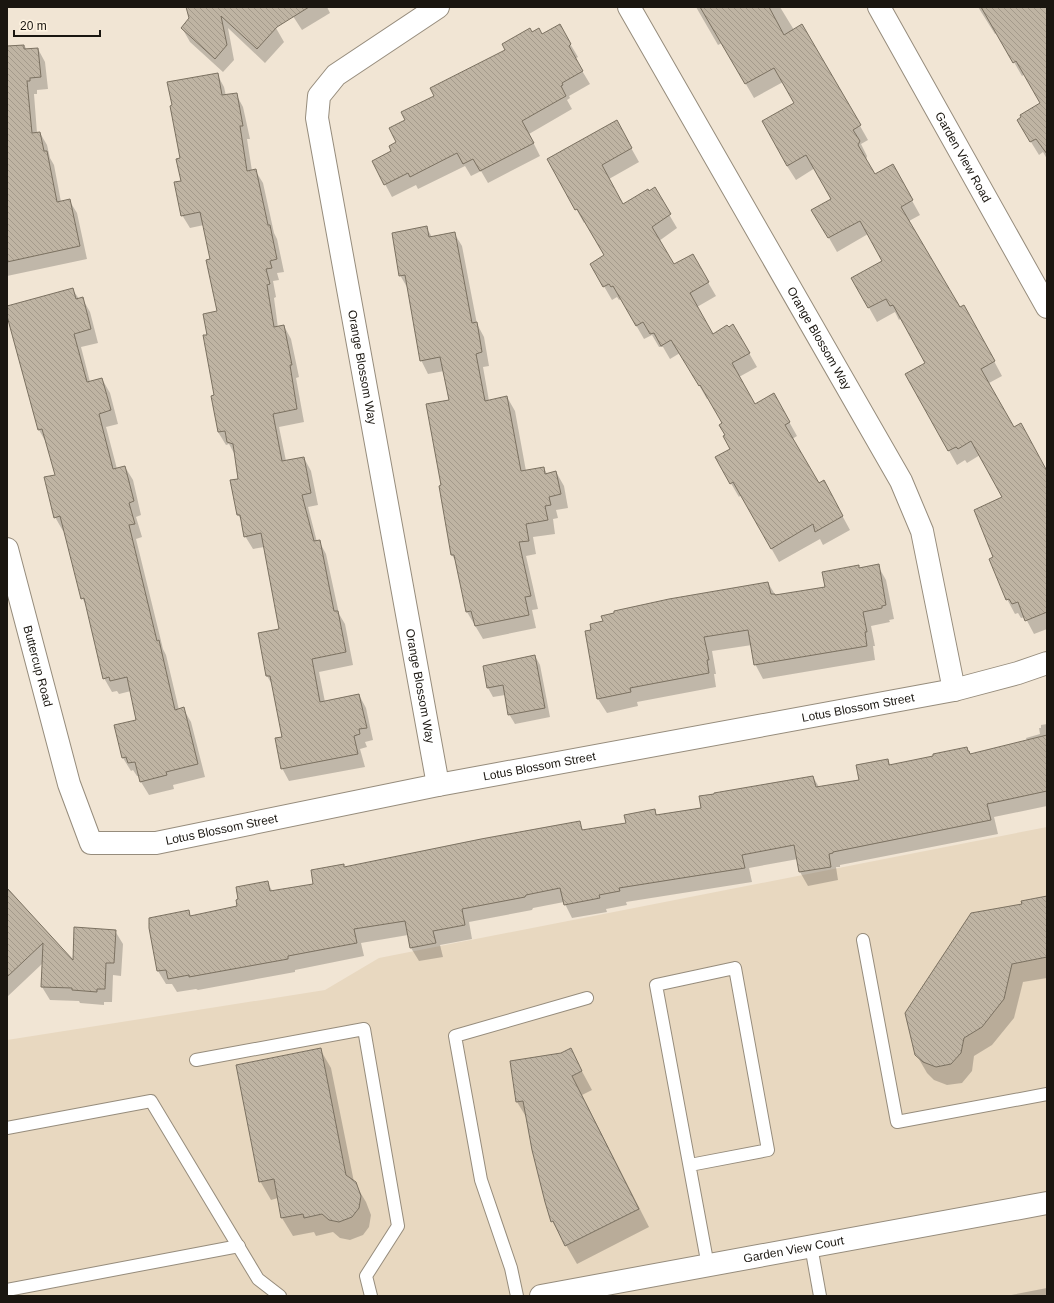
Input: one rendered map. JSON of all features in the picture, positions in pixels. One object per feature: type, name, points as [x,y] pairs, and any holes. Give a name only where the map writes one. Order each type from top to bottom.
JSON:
[{"type":"street","name":"Orange Blossom Way","points":[[438,7],[336,75],[319,96],[317,118],[438,785]]},
{"type":"street","name":"Orange Blossom Way","points":[[630,7],[902,481],[922,531],[954,690]]},
{"type":"street","name":"Garden View Road","points":[[879,7],[1047,307]]},
{"type":"street","name":"Buttercup Road","points":[[7,548],[68,784]]},
{"type":"street","name":"Lotus Blossom Street","points":[[68,784],[91,843],[156,843],[438,785],[954,690],[1018,673],[1047,663]]},
{"type":"street","name":"Garden View Court","points":[[541,1296],[591,1292],[708,1266],[1047,1203]]},
{"type":"lane","points":[[863,940],[897,1122],[1047,1094]]},
{"type":"lane","points":[[690,1165],[768,1150],[735,968],[656,985],[708,1266]]},
{"type":"lane","points":[[517,1296],[511,1268],[481,1180],[455,1036],[587,998]]},
{"type":"lane","points":[[196,1060],[364,1029],[398,1226],[366,1276],[371,1296]]},
{"type":"lane","points":[[7,1128],[151,1100],[258,1279],[280,1296]]},
{"type":"lane","points":[[7,1290],[239,1246]]},
{"type":"lane","points":[[811,1246],[820,1296]]},
{"type":"shaded area","points":[[1047,827],[1047,1296],[7,1296],[7,1040],[325,990],[379,958]]},
{"type":"building","points":[[186,7],[309,7],[277,27],[257,49],[221,16],[227,45],[215,59],[181,28],[189,18]]},
{"type":"building","points":[[700,7],[769,7],[784,35],[802,24],[861,125],[853,130],[860,141],[858,145],[875,174],[893,164],[913,200],[901,207],[960,307],[964,305],[995,361],[981,369],[1014,427],[1021,423],[1047,471],[1047,612],[1025,621],[1018,602],[1012,604],[1009,599],[1006,600],[989,559],[993,557],[974,510],[1002,497],[971,441],[958,449],[956,447],[948,451],[905,374],[925,363],[893,305],[890,306],[886,299],[868,308],[851,278],[882,261],[860,221],[828,238],[811,210],[831,199],[806,155],[787,166],[762,121],[794,103],[774,68],[745,84]]},
{"type":"building","points":[[981,7],[1047,7],[1047,154],[1036,139],[1030,142],[1017,120],[1021,117],[1020,115],[1040,103],[1016,61],[1013,63]]},
{"type":"building","points":[[560,24],[571,44],[569,46],[583,71],[562,83],[563,85],[561,86],[566,96],[522,121],[534,143],[480,171],[473,159],[463,164],[457,153],[410,177],[408,173],[384,185],[372,161],[391,151],[389,146],[396,142],[389,128],[405,120],[401,112],[434,96],[430,88],[505,50],[502,44],[530,28],[532,32],[539,28],[542,34]]},
{"type":"building","points":[[24,45],[24,49],[38,48],[41,77],[30,78],[30,81],[27,81],[32,133],[40,132],[44,151],[47,151],[57,202],[70,199],[80,246],[7,262],[7,46]]},
{"type":"building","points":[[218,73],[222,95],[237,93],[243,126],[240,126],[247,171],[256,169],[277,259],[270,261],[272,268],[266,269],[270,284],[267,285],[274,327],[284,325],[292,365],[290,365],[297,409],[273,414],[282,461],[304,457],[311,493],[302,495],[314,541],[320,540],[334,611],[338,611],[346,652],[312,659],[320,702],[359,694],[367,728],[359,729],[360,734],[354,736],[358,754],[281,769],[275,738],[282,737],[270,676],[266,676],[258,633],[279,629],[261,533],[244,537],[240,515],[237,515],[230,480],[238,479],[233,444],[227,442],[225,431],[218,432],[211,396],[214,395],[203,335],[207,335],[203,314],[217,311],[206,260],[210,259],[200,212],[181,216],[174,182],[181,181],[176,159],[180,158],[167,82]]},
{"type":"building","points":[[617,120],[632,148],[602,165],[623,204],[648,189],[649,191],[655,187],[671,214],[652,227],[674,264],[693,254],[709,282],[690,293],[713,334],[727,325],[729,327],[733,324],[750,353],[732,363],[755,404],[774,393],[790,422],[785,425],[819,483],[824,480],[843,516],[815,532],[813,524],[771,549],[733,482],[730,484],[715,457],[730,449],[723,436],[725,435],[719,425],[722,423],[700,385],[699,386],[671,340],[661,346],[654,333],[650,334],[643,322],[636,326],[613,286],[611,287],[609,284],[603,287],[590,264],[604,255],[577,209],[575,210],[547,159]]},
{"type":"building","points":[[427,226],[429,237],[455,232],[472,323],[477,322],[482,352],[476,354],[485,401],[507,396],[521,471],[544,467],[545,474],[556,471],[561,494],[549,497],[551,505],[545,506],[548,520],[526,524],[529,541],[519,542],[531,596],[525,597],[529,615],[475,626],[471,611],[466,612],[454,555],[451,555],[439,486],[441,485],[426,404],[449,400],[440,357],[420,361],[405,275],[399,276],[392,233]]},
{"type":"building","points":[[73,288],[76,299],[83,297],[91,329],[74,334],[87,382],[102,378],[111,410],[99,414],[113,469],[125,466],[134,501],[129,503],[135,524],[129,525],[157,641],[159,640],[175,710],[184,707],[198,764],[166,772],[167,775],[140,782],[135,762],[128,763],[126,757],[122,758],[114,725],[136,720],[127,677],[110,681],[109,677],[103,679],[84,598],[81,599],[60,516],[54,518],[44,477],[55,475],[42,429],[38,430],[7,316],[7,306]]},
{"type":"building","points":[[879,564],[886,605],[882,606],[882,608],[863,612],[867,632],[865,632],[867,646],[754,665],[748,630],[704,637],[709,660],[707,660],[709,673],[630,688],[631,692],[597,699],[585,631],[591,630],[590,624],[603,621],[601,616],[614,613],[614,611],[669,599],[768,582],[771,594],[775,595],[825,587],[822,572],[859,565],[859,568]]},
{"type":"building","points":[[535,655],[545,708],[508,715],[503,685],[487,688],[483,666]]},
{"type":"building","points":[[1047,735],[1047,791],[987,804],[991,820],[833,852],[829,854],[831,867],[799,872],[794,845],[742,855],[745,868],[619,888],[620,891],[599,895],[600,898],[564,905],[560,888],[526,895],[525,897],[462,909],[465,925],[433,931],[436,943],[410,948],[405,921],[354,929],[357,943],[288,956],[288,959],[189,977],[189,975],[168,979],[166,970],[157,971],[149,928],[149,918],[189,910],[190,916],[237,906],[236,900],[238,899],[236,887],[268,881],[270,891],[313,884],[311,870],[344,864],[344,867],[481,839],[580,821],[582,830],[626,823],[624,815],[655,809],[656,815],[701,808],[699,796],[813,776],[816,787],[859,780],[856,765],[888,759],[889,765],[967,747],[970,754]]},
{"type":"building","points":[[7,888],[73,960],[74,927],[116,930],[114,963],[106,963],[105,989],[97,989],[97,992],[72,990],[72,988],[41,987],[43,943],[7,977]]},
{"type":"building","points":[[1047,896],[1047,957],[1012,964],[1004,999],[982,1027],[964,1038],[961,1053],[951,1064],[936,1067],[923,1062],[915,1055],[905,1013],[971,913],[1022,904],[1021,901]]},
{"type":"building","points":[[321,1048],[346,1175],[356,1182],[361,1196],[359,1208],[352,1217],[339,1222],[329,1220],[322,1214],[304,1218],[303,1214],[281,1218],[274,1179],[259,1182],[236,1065]]},
{"type":"building","points":[[571,1048],[582,1071],[572,1076],[639,1209],[565,1246],[553,1221],[551,1222],[545,1202],[532,1150],[523,1101],[516,1102],[510,1061],[561,1053]]}]
